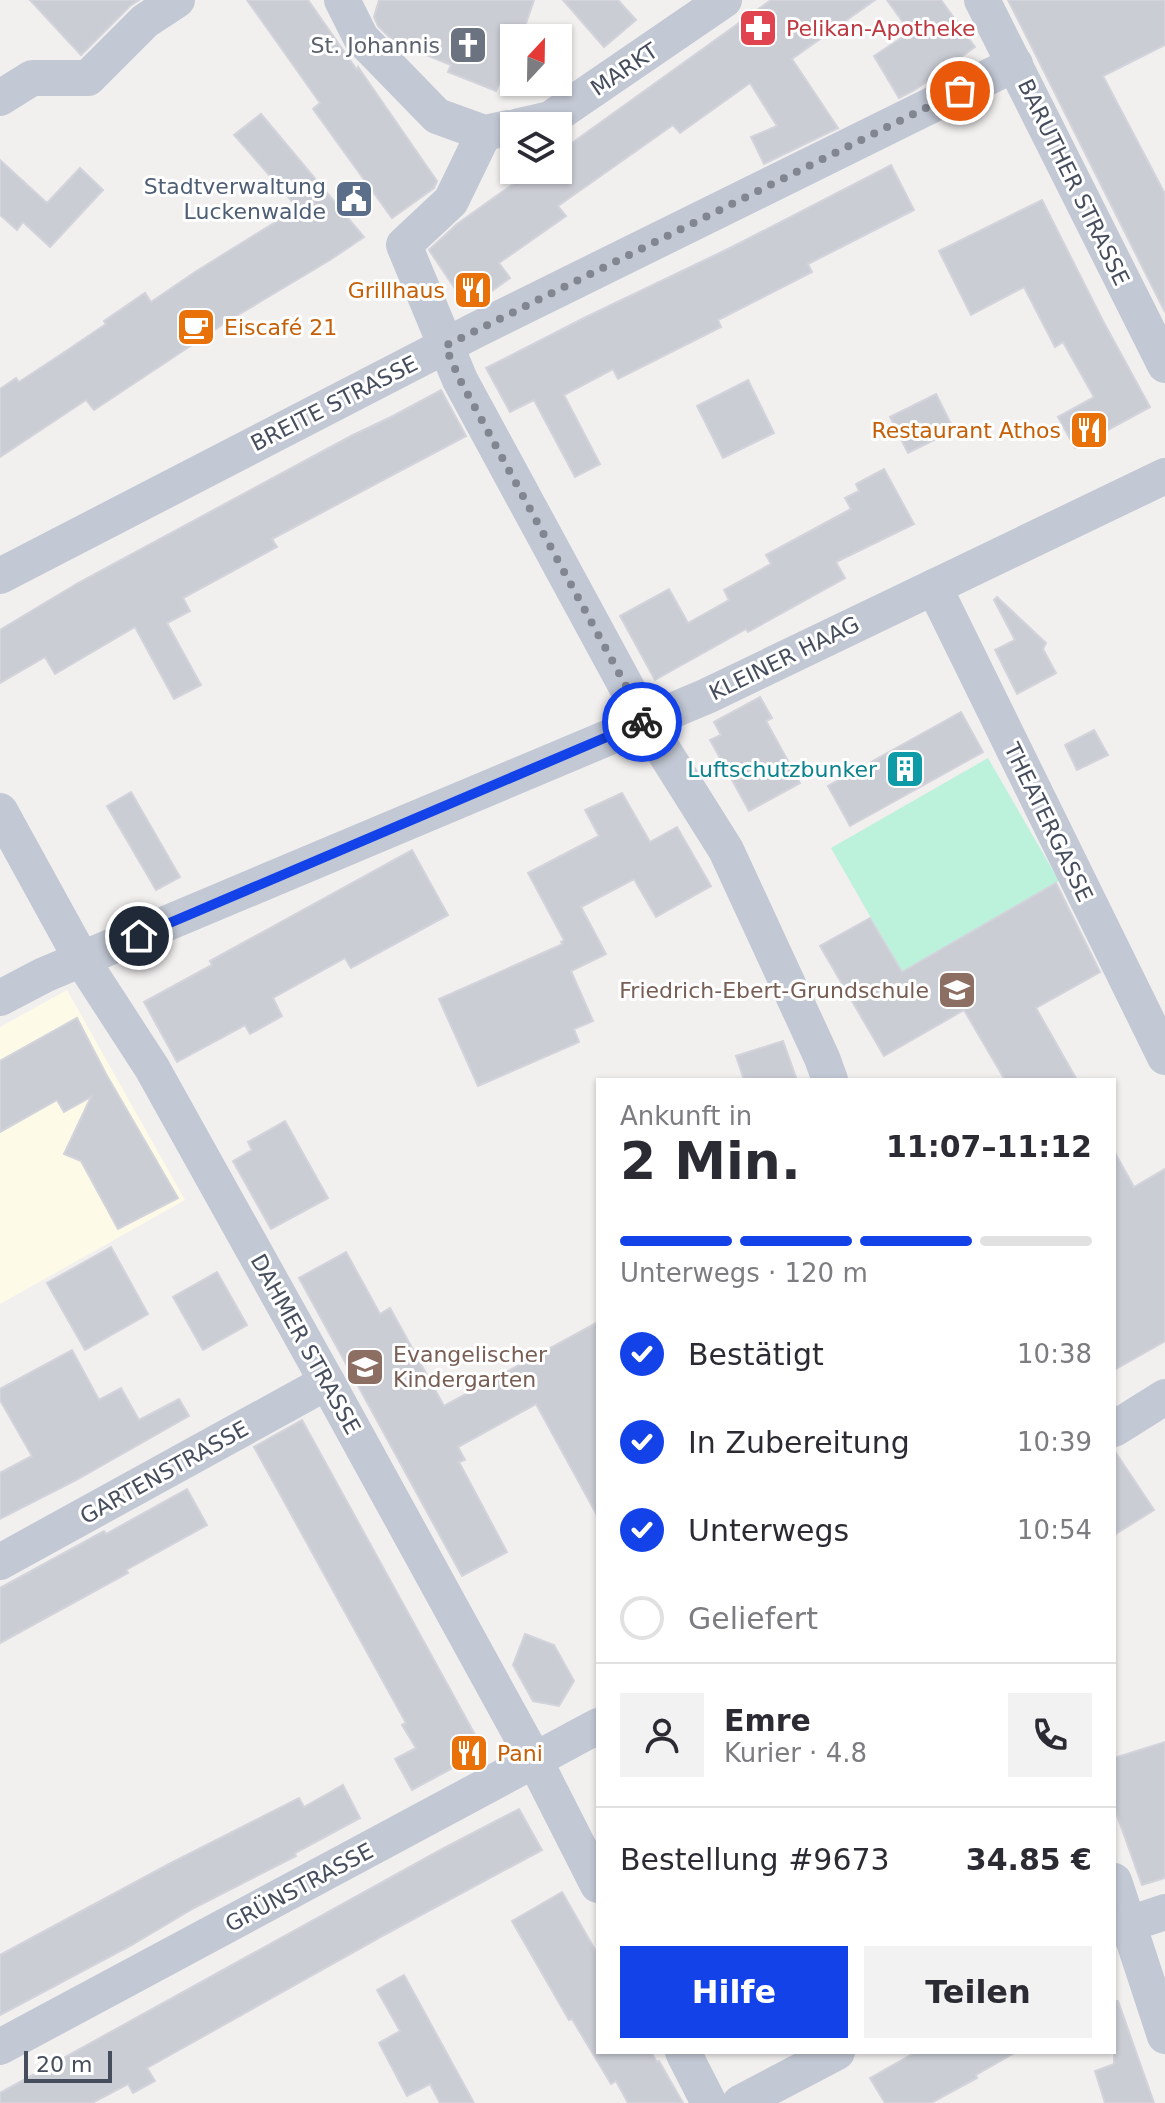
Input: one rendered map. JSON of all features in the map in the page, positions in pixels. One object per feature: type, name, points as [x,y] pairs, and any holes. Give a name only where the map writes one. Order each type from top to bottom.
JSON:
[{"type":"street","points":[[0,98],[32,78],[88,78],[145,21],[177,0]]},
{"type":"street","points":[[342,0],[361,38],[437,116],[500,128]]},
{"type":"street","name":"MARKT","points":[[560,112],[724,0]]},
{"type":"street","name":"BARUTHER STRASSE","points":[[982,0],[1165,365]]},
{"type":"street","name":"BREITE STRASSE","points":[[0,576],[445,346],[1015,64]]},
{"type":"street","points":[[500,137],[451,201],[404,245],[460,380],[645,721],[726,850],[829,1078]]},
{"type":"street","name":"KLEINER HAAG","points":[[0,998],[44,975],[707,696],[1165,476]]},
{"type":"street","name":"THEATERGASSE","points":[[934,587],[1165,1057]]},
{"type":"street","name":"DAHMER STRASSE","points":[[0,811],[82,960],[152,1068],[327,1382],[535,1761],[596,1881]]},
{"type":"street","name":"GARTENSTRASSE","points":[[0,1562],[327,1382]]},
{"type":"street","points":[[1116,1428],[1165,1397]]},
{"type":"street","name":"GRÜNSTRASSE","points":[[0,2047],[596,1727]]},
{"type":"street","points":[[1116,1894],[1121,1926],[1165,2036]]},
{"type":"street","points":[[1121,1926],[1165,1912]]},
{"type":"street","points":[[684,2054],[709,2103]]},
{"type":"street","points":[[740,2103],[833,2054]]},
{"type":"shaded area","points":[[67,990],[185,1200],[0,1304],[0,1027]]},
{"type":"green space","points":[[988,758],[1059,881],[902,972],[831,848]]},
{"type":"building","points":[[30,0],[139,0],[81,55]]},
{"type":"building","points":[[247,0],[308,0],[437,181],[434,188],[392,218],[313,109],[320,103]]},
{"type":"building","name":"St. Johannis","points":[[379,0],[534,0],[526,24],[500,24],[500,82],[496,91],[448,72],[451,65],[394,42],[378,26],[374,17]]},
{"type":"building","points":[[563,0],[618,0],[636,20],[604,47]]},
{"type":"building","points":[[771,0],[875,0],[792,59],[838,128],[764,164],[751,137],[777,126],[750,83],[680,133],[673,125],[558,206],[566,216],[499,263],[510,278],[468,308],[429,250],[457,224],[513,184],[572,184],[572,143]]},
{"type":"building","points":[[887,0],[941,0],[975,47],[899,98],[874,56],[910,32]]},
{"type":"building","points":[[1008,0],[1165,0],[1165,45],[1103,76],[1165,194],[1165,312]]},
{"type":"building","points":[[261,114],[364,237],[228,321],[94,410],[86,400],[0,457],[0,389],[16,378],[19,382],[57,357],[145,293],[151,302],[298,208],[234,135]]},
{"type":"building","points":[[0,160],[47,203],[80,168],[103,190],[50,247],[23,222],[17,230],[0,215]]},
{"type":"building","points":[[891,165],[914,210],[808,264],[812,272],[718,320],[721,327],[618,379],[613,369],[564,395],[600,464],[575,477],[534,400],[510,412],[486,368]]},
{"type":"building","points":[[1042,200],[1150,407],[1075,448],[1058,417],[1094,397],[1063,342],[1055,347],[1024,287],[971,315],[939,251]]},
{"type":"building","points":[[748,380],[774,433],[723,458],[697,406]]},
{"type":"building","points":[[441,390],[466,436],[272,539],[277,547],[183,598],[190,611],[167,623],[201,685],[174,699],[135,627],[55,674],[45,657],[0,683],[0,630],[78,583]]},
{"type":"building","points":[[936,394],[954,430],[908,453],[890,417]]},
{"type":"building","points":[[884,469],[914,524],[836,562],[845,578],[655,680],[620,616],[669,589],[688,623],[729,600],[724,590],[771,564],[766,555],[851,509],[845,498],[859,491],[856,484]]},
{"type":"building","points":[[997,597],[1046,643],[1043,649],[1056,673],[1017,694],[995,650],[1015,640],[994,600]]},
{"type":"building","points":[[760,697],[772,718],[766,721],[800,783],[749,811],[710,740],[721,735],[714,722]]},
{"type":"building","name":"Luftschutzbunker","points":[[961,712],[983,752],[850,826],[828,786]]},
{"type":"building","points":[[1094,730],[1108,755],[1077,770],[1065,745]]},
{"type":"building","points":[[131,792],[180,877],[156,890],[107,806]]},
{"type":"building","points":[[622,793],[650,842],[677,827],[711,886],[656,917],[634,879],[581,907],[606,954],[571,971],[593,1021],[574,1029],[579,1042],[478,1086],[439,999],[563,944],[561,942],[564,940],[528,873],[599,836],[585,810]]},
{"type":"building","points":[[412,850],[448,915],[351,968],[345,958],[273,998],[282,1016],[250,1034],[245,1025],[177,1062],[144,1002],[212,965],[210,961]]},
{"type":"building","name":"Friedrich-Ebert-Grundschule","points":[[1056,883],[1100,972],[1036,1008],[1076,1078],[1004,1078],[964,1010],[884,1056],[820,946],[870,918],[902,972]]},
{"type":"building","points":[[77,1018],[178,1198],[118,1229],[81,1161],[64,1154],[91,1097],[64,1112],[57,1100],[0,1132],[0,1061]]},
{"type":"building","points":[[783,1041],[796,1078],[743,1078],[736,1056]]},
{"type":"building","points":[[285,1121],[328,1198],[271,1229],[233,1161],[252,1150],[248,1142]]},
{"type":"building","points":[[1116,1155],[1134,1187],[1165,1169],[1165,1341],[1116,1369]]},
{"type":"building","points":[[111,1247],[148,1314],[85,1350],[47,1283]]},
{"type":"building","points":[[346,1252],[380,1314],[390,1308],[444,1406],[596,1323],[596,1513],[536,1404],[458,1447],[465,1460],[459,1462],[507,1552],[462,1576],[299,1278]]},
{"type":"building","points":[[217,1272],[247,1325],[203,1350],[173,1297]]},
{"type":"building","points":[[72,1350],[99,1400],[121,1388],[139,1420],[179,1399],[189,1416],[0,1519],[0,1473],[32,1456],[0,1400],[0,1389]]},
{"type":"building","points":[[302,1420],[484,1751],[412,1790],[395,1759],[416,1748],[402,1725],[406,1723],[254,1447]]},
{"type":"building","points":[[1116,1453],[1154,1510],[1116,1534]]},
{"type":"building","points":[[187,1489],[207,1525],[126,1570],[128,1573],[0,1643],[0,1588]]},
{"type":"building","points":[[525,1634],[554,1645],[574,1681],[559,1706],[533,1701],[513,1665]]},
{"type":"building","points":[[1165,1742],[1165,1878],[1142,1885],[1116,1813],[1116,1757]]},
{"type":"building","points":[[343,1785],[360,1818],[295,1853],[296,1856],[194,1908],[132,1945],[0,2015],[0,1955],[299,1798],[304,1807]]},
{"type":"building","points":[[519,1809],[542,1850],[147,2068],[155,2081],[133,2093],[128,2084],[92,2103],[0,2103],[0,2093]]},
{"type":"building","points":[[562,1892],[596,1952],[596,2054],[652,2054],[683,2103],[628,2103],[616,2081],[611,2084],[572,2019],[569,2020],[512,1921]]},
{"type":"building","points":[[404,1975],[474,2103],[440,2103],[430,2084],[407,2096],[379,2043],[400,2031],[377,1990]]},
{"type":"building","points":[[1118,2001],[1154,2103],[1105,2103],[1095,2071],[1114,2064]]},
{"type":"building","points":[[912,2054],[1013,2054],[931,2103],[885,2103],[870,2078]]},
{"type":"way so far","points":[[642,722],[645,721],[460,380],[445,346],[960,91]]},
{"type":"place","name":"Pelikan-Apotheke","points":[[758,28]]},
{"type":"place","name":"St. Johannis","points":[[468,45]]},
{"type":"place","name":"Stadtverwaltung Luckenwalde","points":[[354,199]]},
{"type":"place","name":"Grillhaus","points":[[473,290]]},
{"type":"place","name":"Eiscafé 21","points":[[196,327]]},
{"type":"place","name":"Restaurant Athos","points":[[1089,430]]},
{"type":"place","name":"Luftschutzbunker","points":[[905,769]]},
{"type":"place","name":"Friedrich-Ebert-Grundschule","points":[[957,990]]},
{"type":"place","name":"Evangelischer Kindergarten","points":[[365,1367]]},
{"type":"place","name":"Pani","points":[[469,1753]]},
{"type":"route","points":[[139,936],[642,722]]}]
